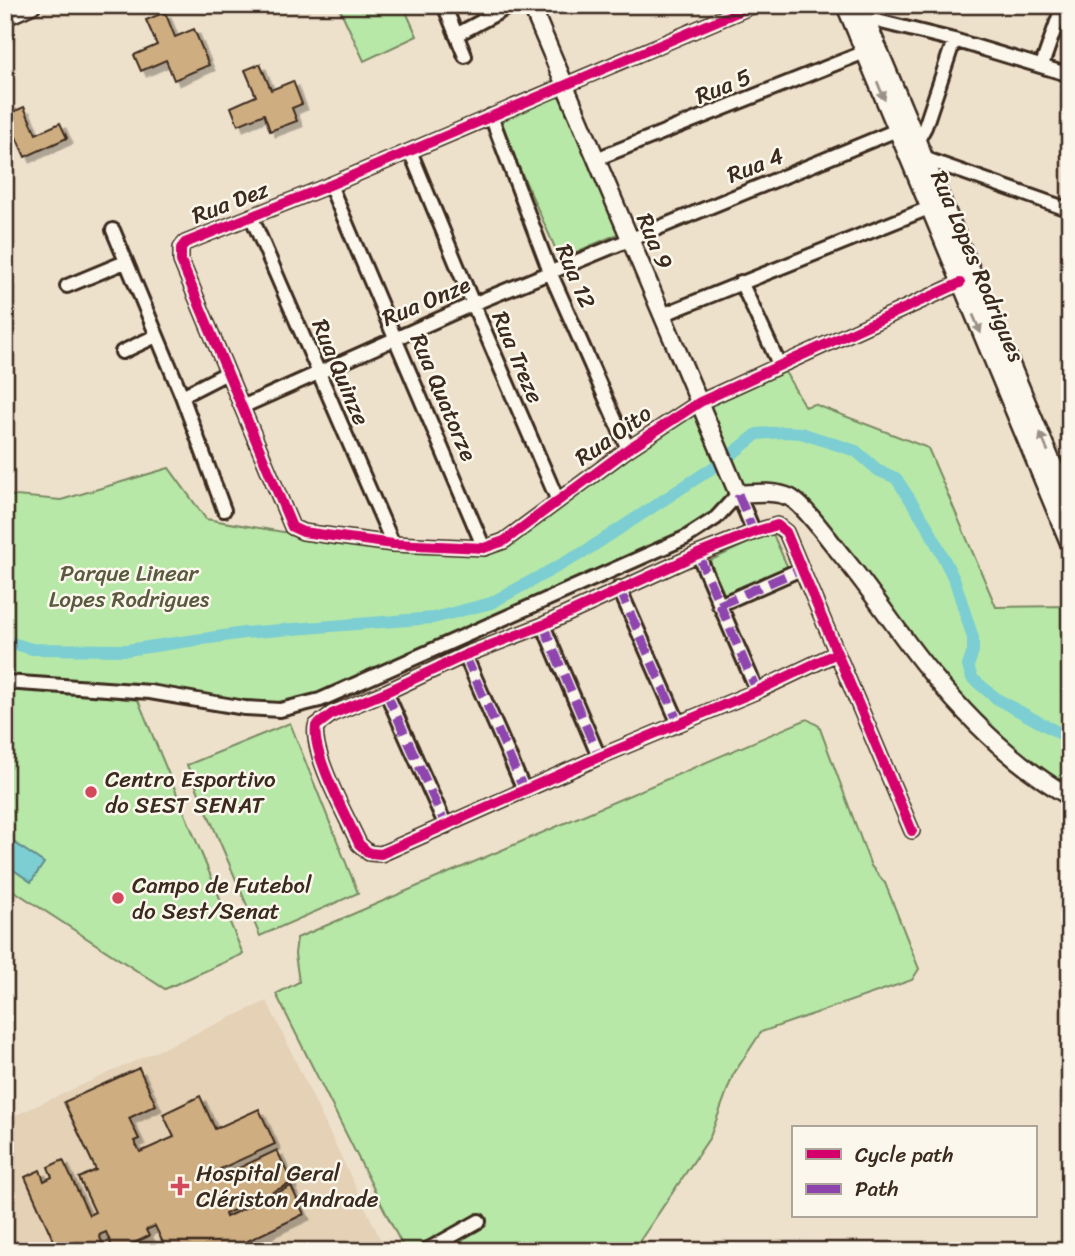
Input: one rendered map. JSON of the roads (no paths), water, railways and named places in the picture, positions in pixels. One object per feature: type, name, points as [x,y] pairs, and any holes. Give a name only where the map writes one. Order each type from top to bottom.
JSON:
[{"type":"street","points":[[5,17],[32,5]]},
{"type":"street","points":[[444,5],[465,56]]},
{"type":"street","points":[[456,35],[512,5]]},
{"type":"street","name":"Rua 9","points":[[531,5],[738,494]]},
{"type":"street","name":"Rua Dez","points":[[287,518],[181,261],[181,248],[185,243],[330,185],[754,5]]},
{"type":"street","name":"Rua Lopes Rodrigues","points":[[845,5],[860,16],[918,140],[926,159],[960,283],[1070,505]]},
{"type":"street","points":[[1042,65],[1063,5]]},
{"type":"street","points":[[860,16],[954,40],[1070,75]]},
{"type":"street","name":"Rua Lopes Rodrigues","points":[[860,16],[865,52],[929,208],[945,225],[1007,375],[1070,545]]},
{"type":"street","points":[[918,140],[925,127],[954,40]]},
{"type":"street","name":"Rua 5","points":[[596,159],[865,52]]},
{"type":"street","name":"Rua 12","points":[[491,116],[550,272],[628,449]]},
{"type":"street","name":"Rua 4","points":[[630,239],[897,130]]},
{"type":"street","name":"Rua Treze","points":[[410,151],[472,304],[558,501]]},
{"type":"street","points":[[926,159],[1070,210]]},
{"type":"street","name":"Rua Quatorze","points":[[330,185],[484,548]]},
{"type":"street","points":[[662,315],[929,208]]},
{"type":"street","name":"Rua Quinze","points":[[251,216],[393,544]]},
{"type":"street","points":[[113,230],[182,396],[224,510]]},
{"type":"street","name":"Rua Onze","points":[[242,407],[472,304],[630,239]]},
{"type":"street","points":[[67,286],[125,262]]},
{"type":"street","points":[[741,282],[779,364]]},
{"type":"street","name":"Rua Oito","points":[[287,518],[292,527],[303,532],[393,544],[484,548],[504,541],[628,449],[699,401],[960,283]]},
{"type":"street","points":[[122,352],[156,336]]},
{"type":"street","points":[[182,396],[227,373]]},
{"type":"street","points":[[738,494],[754,532]]},
{"type":"street","points":[[5,682],[150,692],[257,709],[280,710],[320,700],[685,538],[716,518],[738,494],[768,494],[793,499],[865,583],[929,671],[968,716],[1038,777],[1070,797]]},
{"type":"street","points":[[837,653],[757,691],[376,855],[369,853],[359,844],[326,771],[315,733],[316,726],[332,714],[465,655],[543,625],[698,554],[777,525],[783,528],[837,653],[912,831]]},
{"type":"street","points":[[698,554],[757,691]]},
{"type":"street","points":[[719,606],[801,569]]},
{"type":"street","points":[[619,588],[679,724]]},
{"type":"street","points":[[543,625],[599,757]]},
{"type":"street","points":[[465,655],[524,790]]},
{"type":"street","points":[[386,692],[446,826]]},
{"type":"street","points":[[425,1251],[479,1221]]},
{"type":"water","points":[[9,839],[44,863],[31,882],[5,864],[5,845]]},
{"type":"waterway","points":[[731,455],[757,434],[801,433],[856,451],[879,471],[896,478],[928,527],[955,581],[973,638],[973,651],[968,666],[972,678],[997,699],[1070,739]]},
{"type":"waterway","points":[[5,641],[32,649],[127,650],[244,633],[433,618],[491,603],[584,552],[717,465]]},
{"type":"place","name":"Centro Esportivo do SEST SENAT","points":[[91,792]]},
{"type":"place","name":"Campo de Futebol do Sest/Senat","points":[[118,898]]},
{"type":"place","name":"Hospital Geral Clériston Andrade","points":[[180,1186]]},
{"type":"park label","name":"Parque Linear Lopes Rodrigues","points":[[129,586]]}]
